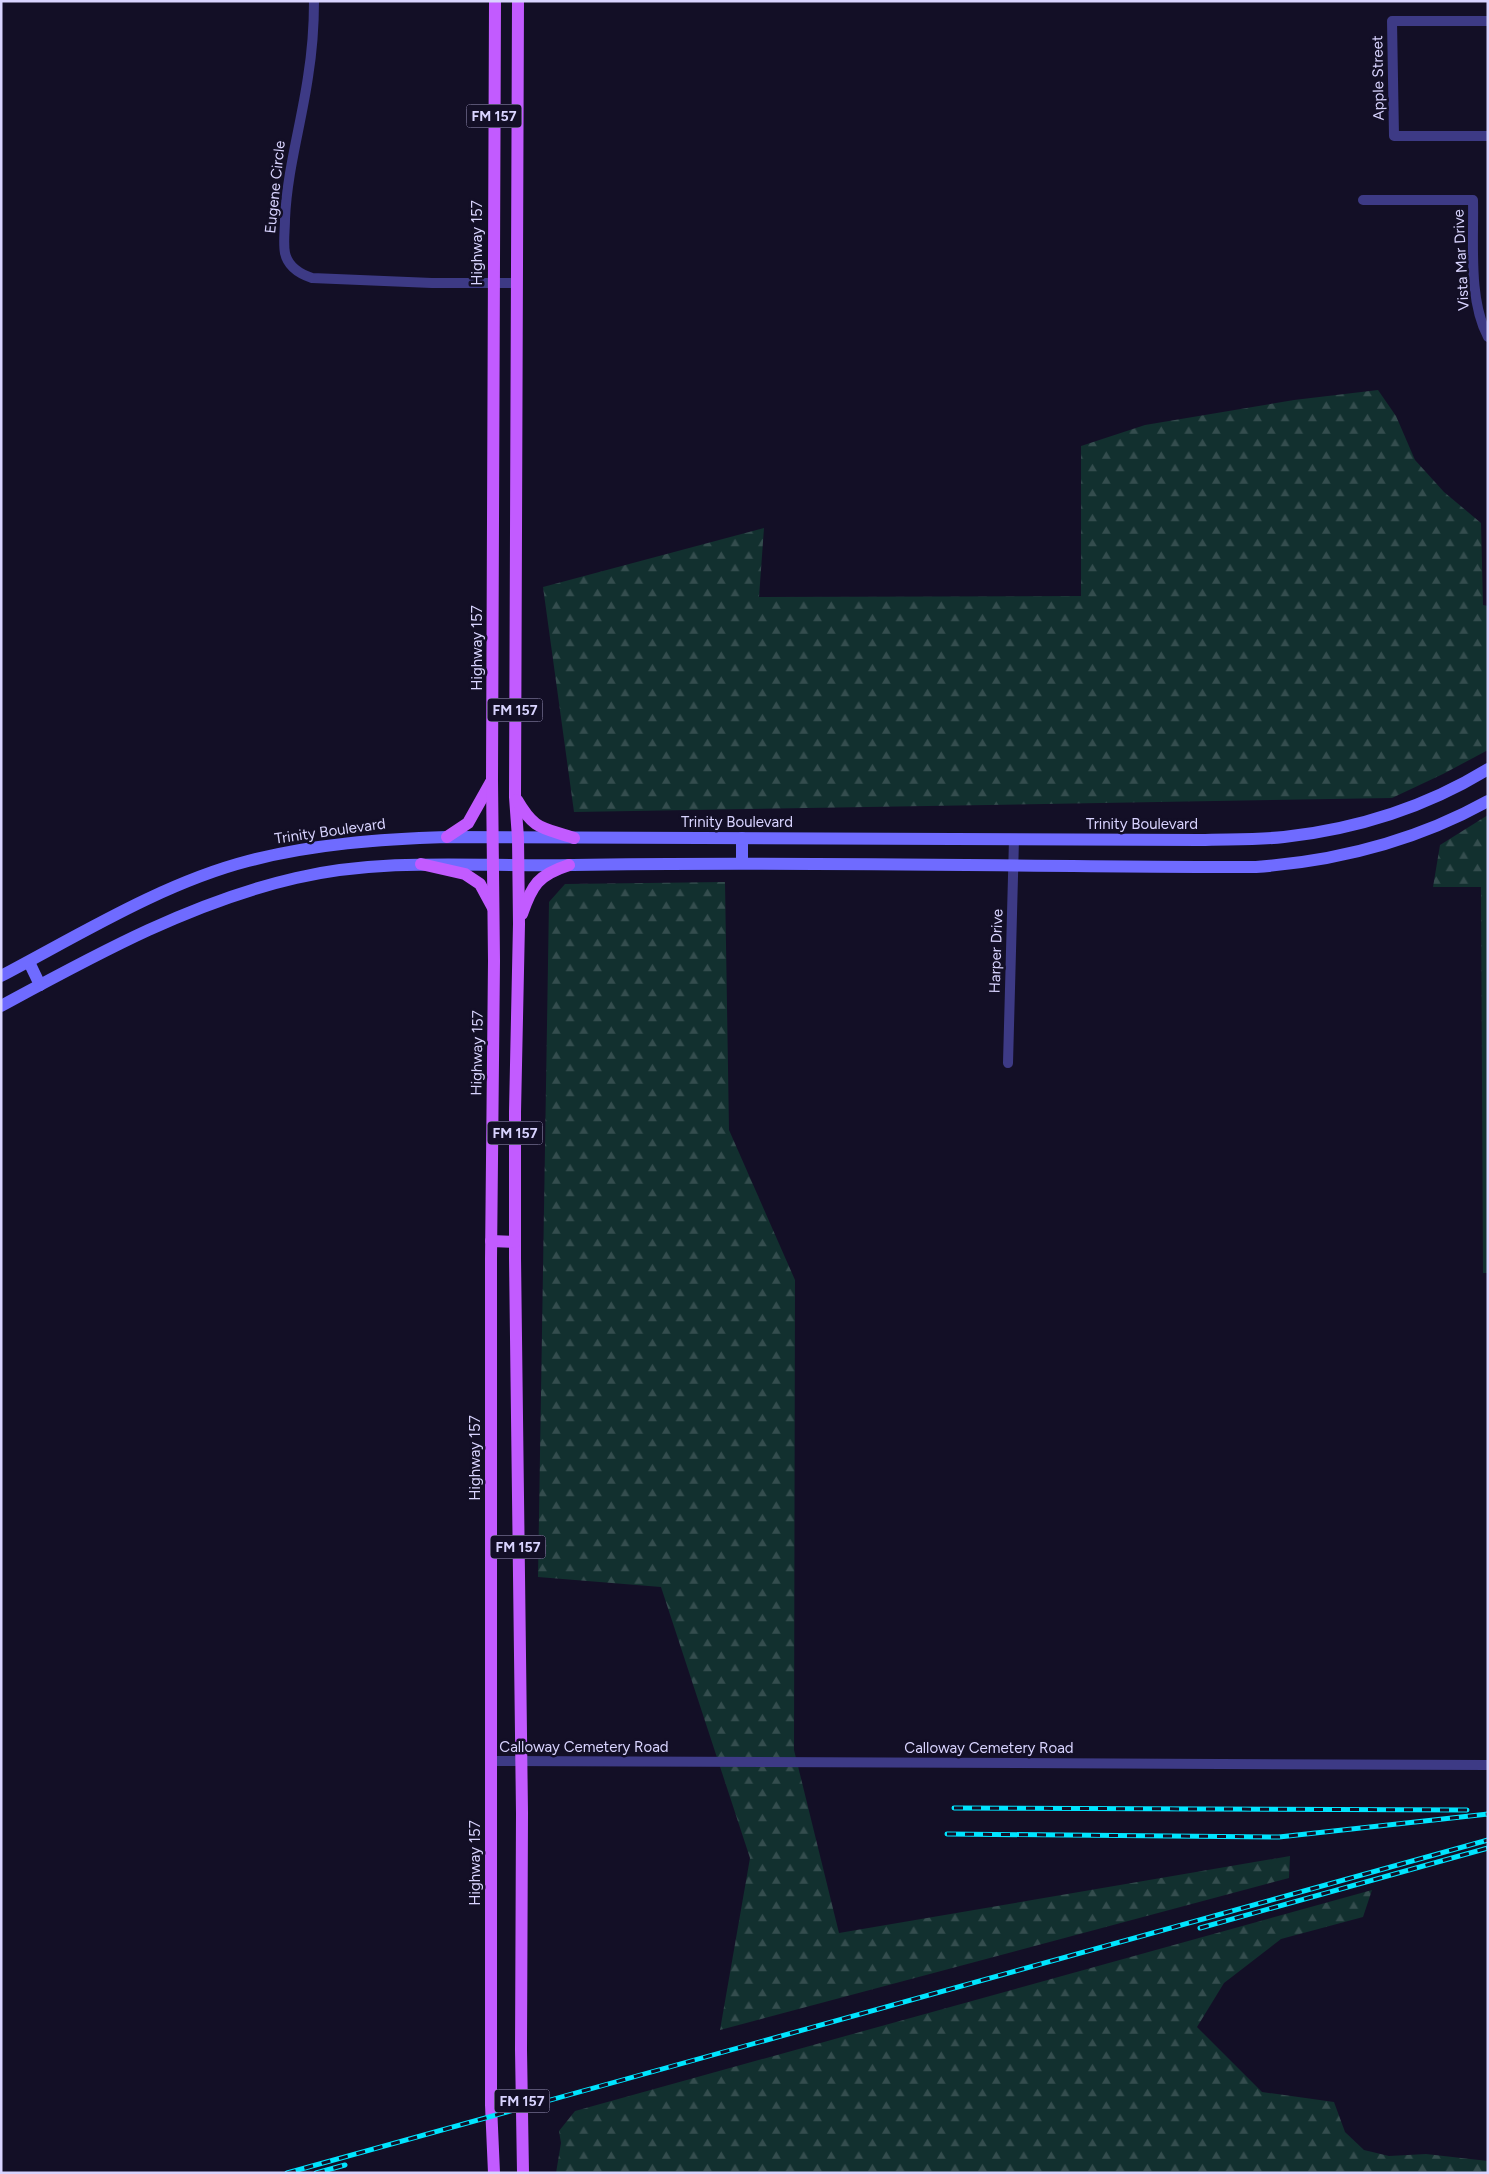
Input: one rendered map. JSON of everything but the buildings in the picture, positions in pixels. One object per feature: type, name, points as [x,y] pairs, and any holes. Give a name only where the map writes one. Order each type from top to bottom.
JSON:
[{"type":"main road","name":"Highway 157","points":[[494,2173],[491,2105],[491,1241],[494,910],[492,780],[495,1]]},
{"type":"main road","name":"FM 157","points":[[518,1],[515,798],[518,838],[518,924],[515,1242],[521,1762],[523,2173]]},
{"type":"main road","name":"Trinity Boulevard","points":[[1,976],[184,883],[247,861],[282,853],[354,842],[447,837],[1200,840],[1283,837],[1360,823],[1386,816],[1466,783],[1488,769]]},
{"type":"main road","points":[[447,837],[468,823],[492,780]]},
{"type":"main road","points":[[515,798],[528,819],[543,829],[574,838]]},
{"type":"main road","points":[[1,1006],[87,960],[193,910],[263,887],[333,870],[421,864],[742,863],[1256,867],[1299,864],[1401,841],[1482,804]]},
{"type":"main road","points":[[742,838],[742,863]]},
{"type":"main road","points":[[421,864],[465,874],[480,884],[494,910]]},
{"type":"main road","points":[[518,924],[530,891],[550,871],[568,865]]},
{"type":"main road","points":[[29,962],[40,985]]},
{"type":"main road","points":[[491,1241],[515,1242]]},
{"type":"street","name":"Eugene Circle","points":[[314,1],[313,34],[308,77],[291,157],[285,210],[285,255],[293,267],[300,274],[312,278],[432,283],[517,282]]},
{"type":"street","name":"Apple Street","points":[[1488,21],[1392,21],[1394,136],[1488,136]]},
{"type":"street","name":"Vista Mar Drive","points":[[1363,200],[1474,200],[1475,296],[1480,321],[1488,337]]},
{"type":"street","name":"Harper Drive","points":[[1008,1063],[1014,839]]},
{"type":"street","name":"Calloway Cemetery Road","points":[[491,1761],[1488,1765]]},
{"type":"green space","points":[[1378,390],[1396,416],[1415,460],[1444,492],[1481,523],[1483,605],[1488,606],[1488,750],[1443,774],[1392,798],[574,812],[543,587],[764,528],[759,597],[1081,596],[1081,446],[1145,425],[1294,400]]},
{"type":"green space","points":[[1488,815],[1488,1273],[1483,1273],[1481,887],[1433,887],[1440,845]]},
{"type":"green space","points":[[725,882],[729,1130],[795,1280],[794,1750],[839,1933],[1290,1856],[1289,1878],[720,2030],[750,1858],[661,1587],[538,1577],[549,902],[565,884]]},
{"type":"green space","points":[[1372,1890],[1363,1917],[1281,1939],[1224,1983],[1197,2027],[1262,2092],[1334,2102],[1345,2132],[1364,2150],[1389,2156],[1426,2154],[1488,2161],[1488,2173],[556,2173],[561,2143],[559,2131],[575,2111]]},
{"type":"railway","points":[[954,1808],[1467,1810]]},
{"type":"railway","points":[[947,1834],[1279,1837],[1488,1814]]},
{"type":"railway","points":[[287,2173],[1488,1840]]},
{"type":"railway","points":[[1200,1928],[1488,1848]]},
{"type":"railway","points":[[316,2173],[345,2165]]}]
